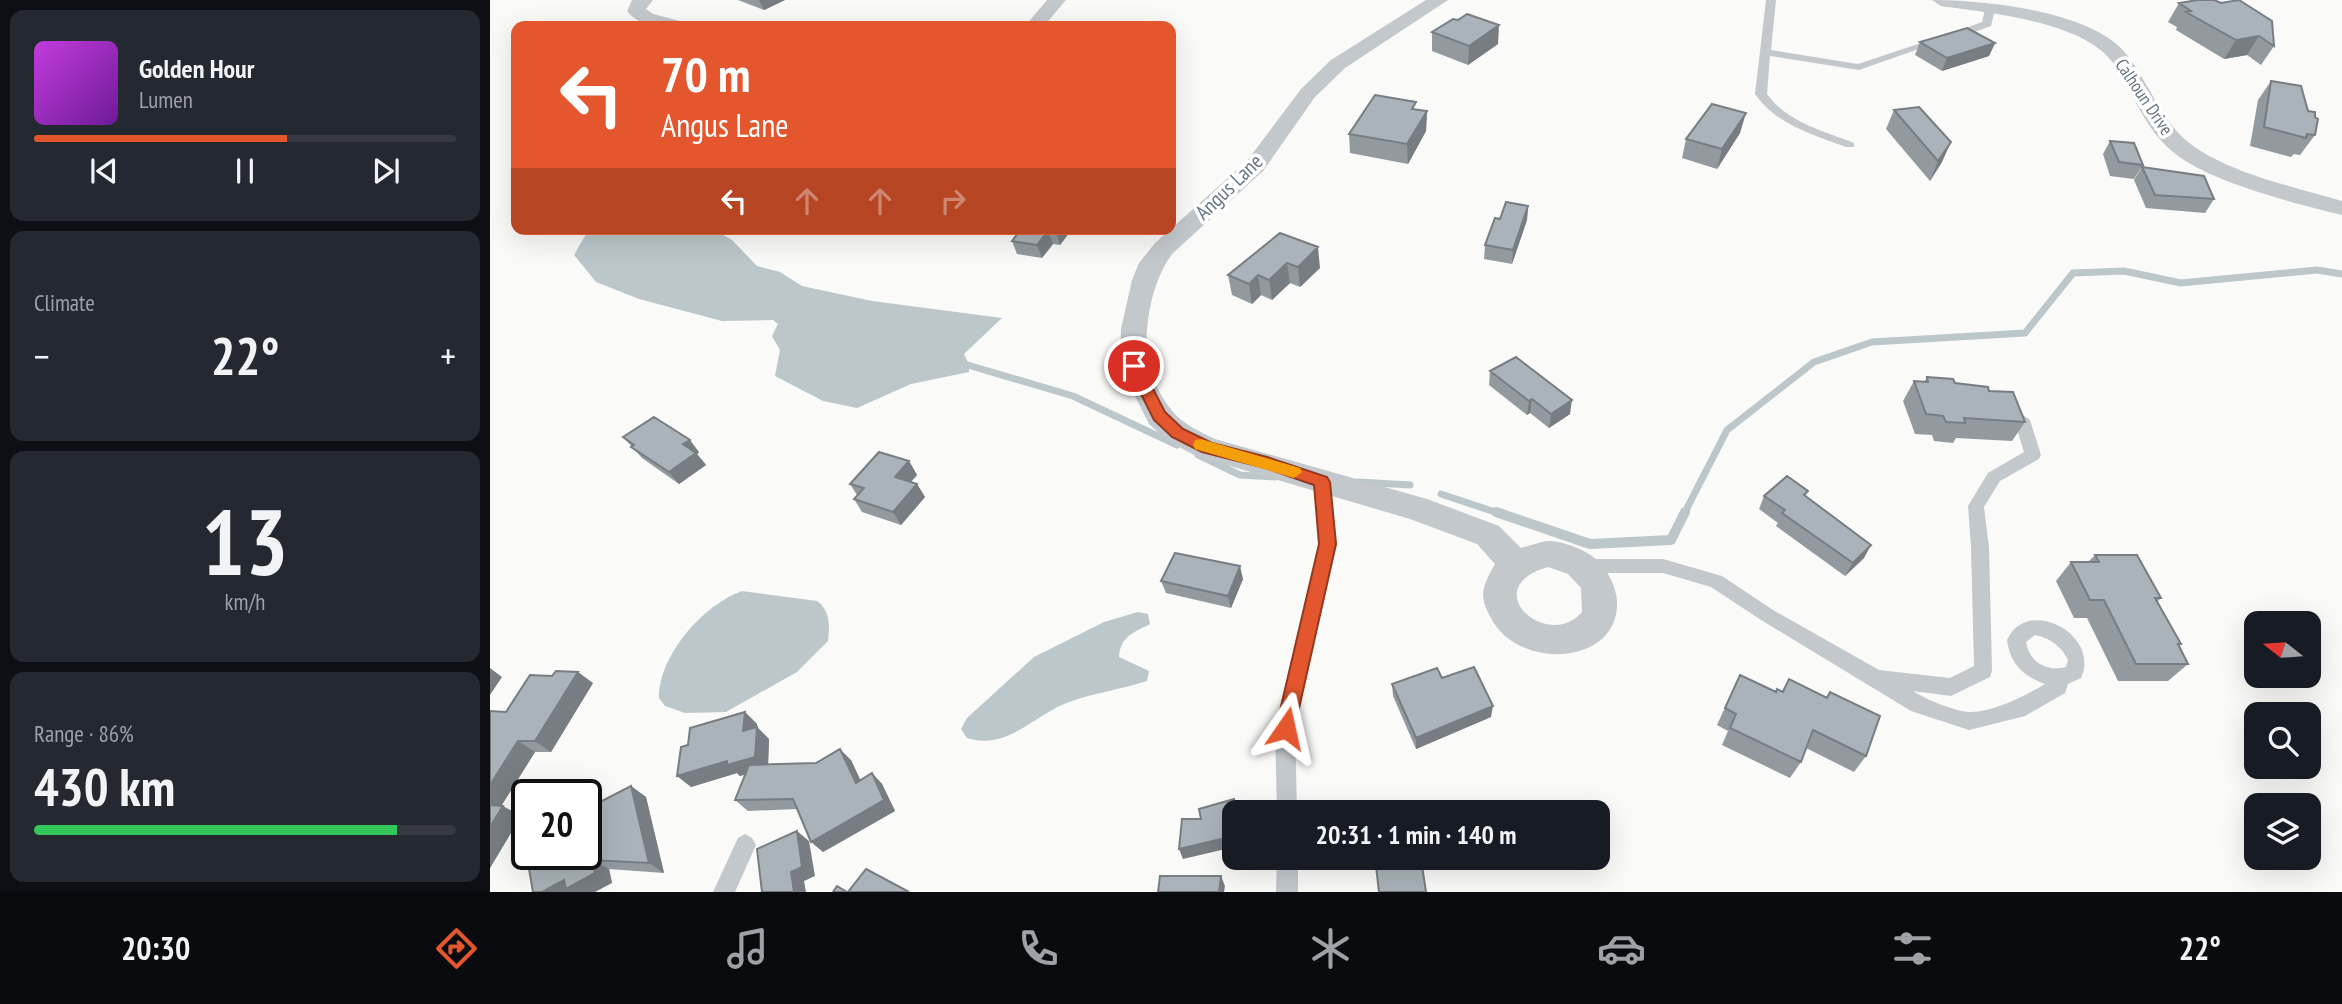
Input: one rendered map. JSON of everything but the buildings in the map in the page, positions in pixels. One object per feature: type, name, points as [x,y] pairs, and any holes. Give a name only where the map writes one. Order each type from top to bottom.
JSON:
[{"type":"street","points":[[644,0],[637,5],[636,11],[646,18],[658,21]]},
{"type":"street","points":[[1038,21],[1057,0]]},
{"type":"street","name":"Angus Lane","points":[[1439,0],[1330,72],[1308,93],[1255,166],[1164,248],[1152,263],[1145,281],[1134,329],[1134,366],[1159,416],[1178,433],[1208,448],[1416,508],[1488,535],[1516,563]]},
{"type":"street","name":"Calhoun Drive","points":[[1941,0],[2049,20],[2105,46],[2116,54],[2173,140],[2184,150],[2225,170],[2342,208]]},
{"type":"street","points":[[1548,554],[1568,558],[1582,566],[1594,578],[1601,599],[1599,614],[1591,628],[1578,636],[1553,642],[1536,639],[1514,626],[1502,608],[1500,586],[1505,574],[1516,563],[1529,557],[1548,554]]},
{"type":"lane","points":[[1771,0],[1761,94],[1765,101],[1785,118],[1850,145]]},
{"type":"lane","points":[[1765,52],[1859,67],[1987,24],[1990,9]]},
{"type":"lane","points":[[1876,678],[1951,687],[1983,671],[1980,547],[1976,506],[1994,477],[2033,455],[2022,420]]},
{"type":"lane","points":[[1287,800],[1286,728],[1328,544],[1322,482]]},
{"type":"lane","points":[[1582,566],[1663,566],[1716,581],[1767,615],[1918,705],[1969,721],[2018,710],[2058,687],[2060,678]]},
{"type":"lane","points":[[724,892],[745,845]]},
{"type":"lane","points":[[1287,870],[1287,892]]},
{"type":"shaded area","points":[[586,235],[723,235],[732,240],[757,266],[780,272],[802,286],[872,301],[1002,318],[964,354],[969,372],[911,384],[857,408],[823,401],[775,376],[780,350],[772,336],[778,324],[773,320],[722,321],[639,299],[596,282],[574,255]]},
{"type":"shaded area","points":[[742,591],[817,601],[828,619],[828,641],[797,672],[726,712],[685,713],[665,706],[659,698],[661,682],[675,649],[699,620],[727,598]]},
{"type":"shaded area","points":[[1138,612],[1148,614],[1150,624],[1125,640],[1119,657],[1149,671],[1147,681],[1069,702],[1008,736],[982,741],[967,738],[961,729],[967,718],[1034,657],[1104,622]]},
{"type":"waterway","points":[[1684,514],[1727,430],[1814,362],[1872,342],[2025,333],[2073,273],[2124,271],[2181,283],[2317,270],[2342,274]]},
{"type":"waterway","points":[[961,363],[1073,396],[1177,445]]},
{"type":"waterway","points":[[1198,455],[1240,475],[1275,477]]},
{"type":"waterway","points":[[1358,482],[1410,485]]},
{"type":"waterway","points":[[1441,494],[1501,514]]},
{"type":"waterway","points":[[1496,512],[1590,544],[1671,540],[1684,514]]},
{"type":"slow traffic","points":[[1201,445],[1294,472]]},
{"type":"route","points":[[1134,366],[1159,416],[1178,433],[1208,448],[1267,463],[1322,482],[1328,544],[1286,728]]}]
